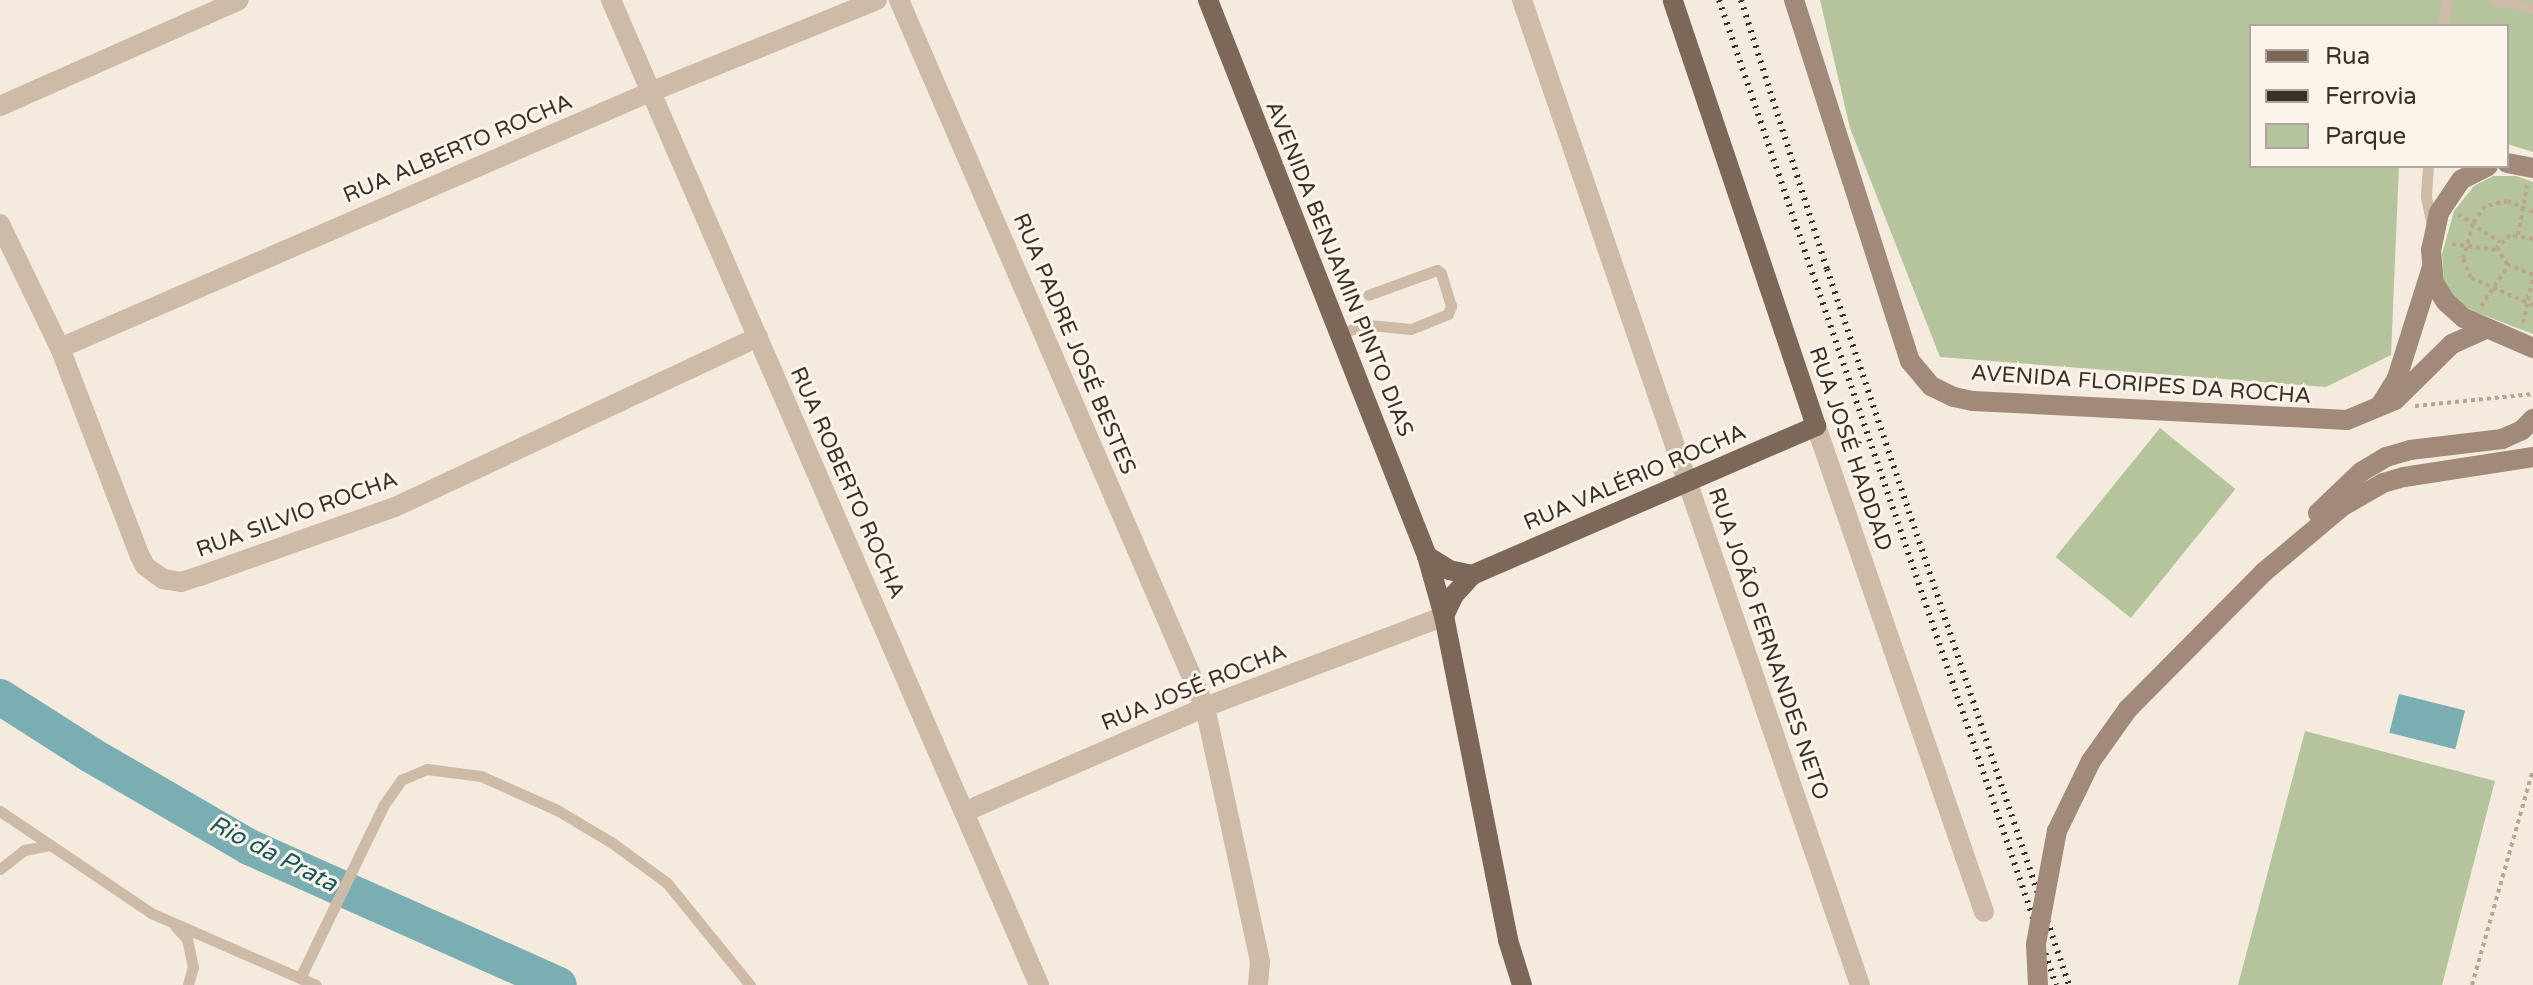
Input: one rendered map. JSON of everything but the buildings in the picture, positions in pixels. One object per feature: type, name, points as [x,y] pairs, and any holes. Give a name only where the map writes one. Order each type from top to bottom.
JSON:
[{"type":"main road","name":"AVENIDA BENJAMIN PINTO DIAS","points":[[1208,0],[1427,556],[1444,616],[1508,940],[1522,985]]},
{"type":"main road","name":"RUA JOSÉ HADDAD","points":[[1673,0],[1816,426]]},
{"type":"main road","name":"AVENIDA FLORIPES DA ROCHA","points":[[1794,0],[1910,361],[1931,386],[1973,401],[2347,420],[2377,410],[2407,391],[2452,344],[2478,325]]},
{"type":"main road","points":[[2377,410],[2397,378],[2431,270],[2433,236],[2444,204],[2461,180],[2484,168]]},
{"type":"main road","points":[[2431,270],[2440,295],[2478,325],[2519,343],[2533,364]]},
{"type":"main road","points":[[2291,547],[2346,484],[2373,464],[2410,450],[2502,439],[2522,430],[2533,419]]},
{"type":"main road","name":"RUA VALÉRIO ROCHA","points":[[1472,575],[1816,426]]},
{"type":"main road","points":[[2038,985],[2036,944],[2057,831],[2091,761],[2128,709],[2264,572],[2343,506],[2383,483],[2404,477],[2533,457]]},
{"type":"main road","points":[[1427,556],[1449,570],[1472,575],[1454,595],[1444,616]]},
{"type":"street","points":[[0,106],[239,0]]},
{"type":"street","name":"RUA ROBERTO ROCHA","points":[[611,0],[648,93],[758,337],[1039,985]]},
{"type":"street","name":"RUA ALBERTO ROCHA","points":[[60,348],[648,93],[877,0]]},
{"type":"street","name":"RUA PADRE JOSÉ BESTES","points":[[899,0],[1205,707]]},
{"type":"street","name":"RUA JOÃO FERNANDES NETO","points":[[1522,0],[1860,985]]},
{"type":"street","name":"RUA SILVIO ROCHA","points":[[0,224],[60,348],[145,566],[163,579],[181,582],[395,507],[758,337]]},
{"type":"street","name":"RUA JOSÉ HADDAD","points":[[1816,426],[1984,912]]},
{"type":"street","name":"RUA JOSÉ ROCHA","points":[[964,812],[1205,707],[1444,616]]},
{"type":"street","points":[[1205,707],[1260,962],[1258,985]]},
{"type":"lane","points":[[2443,24],[2446,0]]},
{"type":"lane","points":[[2496,0],[2533,8]]},
{"type":"lane","points":[[2428,168],[2426,197],[2433,236]]},
{"type":"lane","points":[[1339,333],[1368,325],[1411,329],[1448,314],[1451,306],[1441,273],[1437,270],[1368,295]]},
{"type":"lane","points":[[300,978],[383,806],[401,780],[427,769],[481,776],[557,810],[611,842],[667,883],[750,985]]},
{"type":"lane","points":[[0,811],[151,913],[316,985]]},
{"type":"lane","points":[[0,869],[24,850],[50,845]]},
{"type":"lane","points":[[172,922],[187,939],[193,967],[188,985]]},
{"type":"path","points":[[2518,235],[2524,208],[2520,163]]},
{"type":"path","points":[[2530,304],[2466,272],[2466,245],[2478,213],[2494,201],[2508,201],[2533,212]]},
{"type":"path","points":[[2444,204],[2499,242]]},
{"type":"path","points":[[2497,250],[2499,242],[2510,235],[2533,239]]},
{"type":"path","points":[[2433,236],[2497,250],[2509,265],[2533,275],[2530,304],[2519,343]]},
{"type":"path","points":[[2478,325],[2493,288],[2509,265]]},
{"type":"path","points":[[2377,410],[2533,394]]},
{"type":"path","points":[[2472,985],[2533,770]]},
{"type":"green space","points":[[1820,0],[2533,0],[2533,152],[2509,145],[2509,24],[2249,24],[2249,168],[2399,168],[2391,355],[2326,387],[1940,357],[1850,128]]},
{"type":"green space","points":[[2493,176],[2516,176],[2533,182],[2533,334],[2473,311],[2459,302],[2444,284],[2442,254],[2454,211],[2474,186]]},
{"type":"green space","points":[[2160,428],[2235,489],[2131,618],[2056,557]]},
{"type":"green space","points":[[2305,731],[2495,781],[2442,985],[2238,985]]},
{"type":"water","points":[[2399,694],[2465,710],[2455,749],[2389,733]]},
{"type":"waterway","name":"Rio da Prata","points":[[0,697],[91,755],[249,847],[559,985]]},
{"type":"railway","points":[[1719,0],[2056,985]]},
{"type":"railway","points":[[1741,0],[1827,269],[2069,985]]}]
